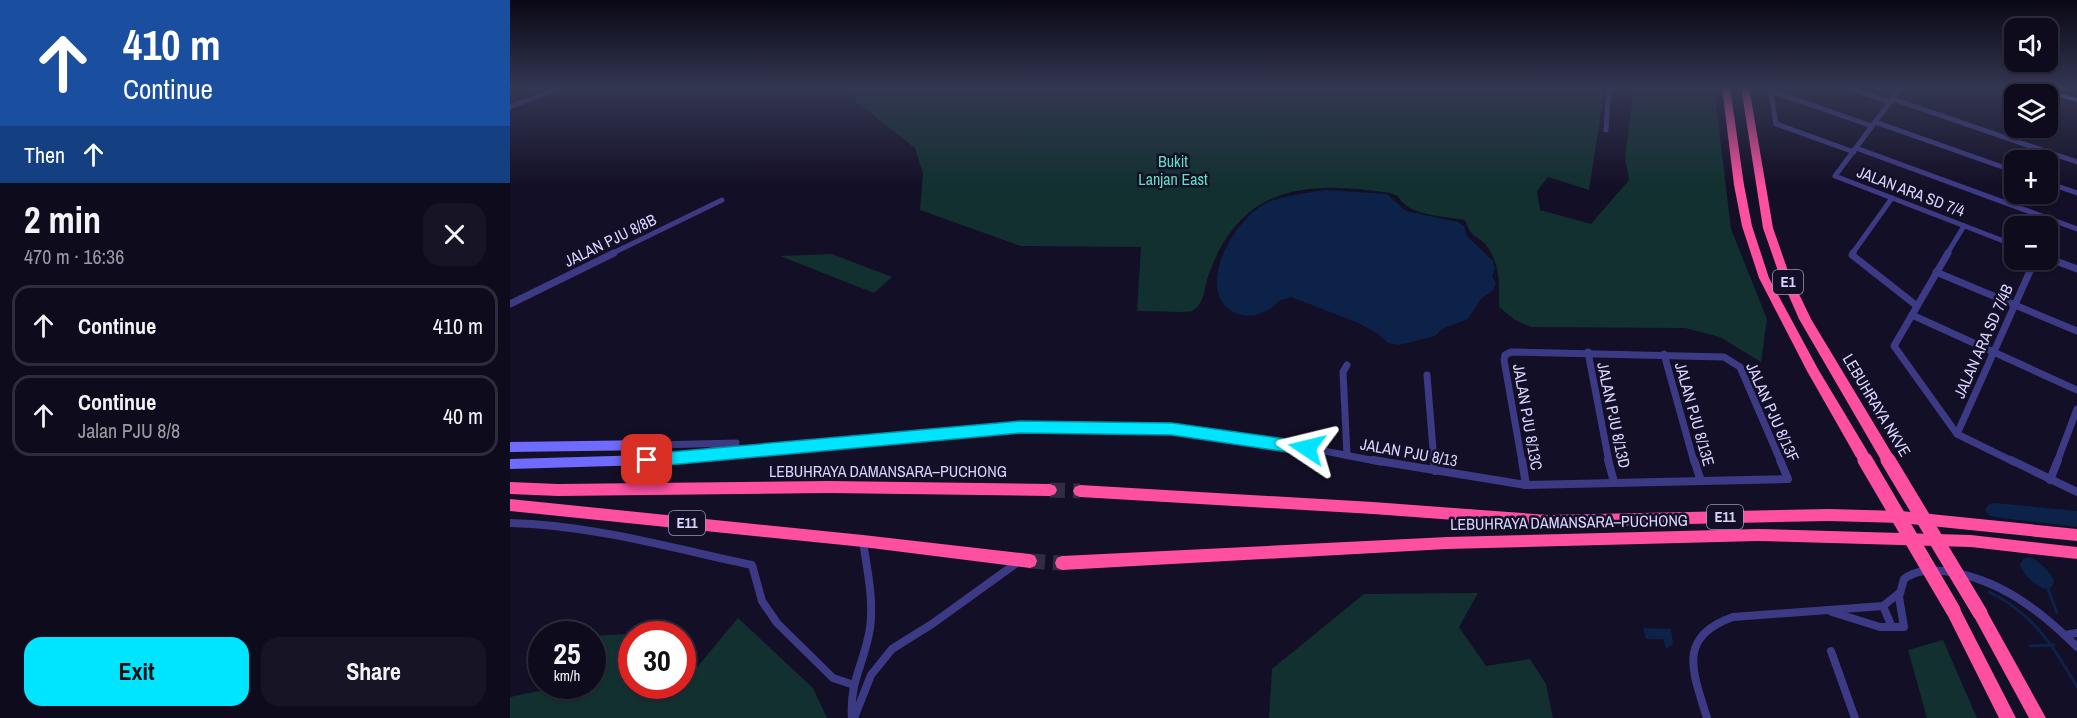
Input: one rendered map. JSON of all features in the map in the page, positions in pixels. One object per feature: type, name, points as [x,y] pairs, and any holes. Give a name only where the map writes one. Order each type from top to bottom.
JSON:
[{"type":"highway","name":"E1","points":[[1730,121],[1739,185],[1748,226],[1764,278],[1814,371],[1953,610],[2008,718]]},
{"type":"highway","name":"LEBUHRAYA NKVE","points":[[1750,121],[1768,228],[1783,271],[1805,319],[1980,614],[2038,718]]},
{"type":"highway","points":[[510,483],[558,490]]},
{"type":"highway","name":"LEBUHRAYA DAMANSARA–PUCHONG","points":[[510,488],[558,490],[1050,489]]},
{"type":"highway","name":"LEBUHRAYA DAMANSARA–PUCHONG","points":[[1080,491],[1548,521],[1829,515],[1901,517],[2077,535]]},
{"type":"highway","name":"E11","points":[[510,505],[863,541],[1025,561]]},
{"type":"highway","name":"LEBUHRAYA DAMANSARA–PUCHONG","points":[[1062,563],[1447,543],[1758,535],[1971,541],[2077,553]]},
{"type":"street","points":[[1606,130],[1607,121]]},
{"type":"street","points":[[1776,121],[1776,124],[2077,229]]},
{"type":"street","points":[[1864,121],[2004,168]]},
{"type":"street","name":"JALAN ARA SD 7/4","points":[[1877,121],[1835,176],[2004,241]]},
{"type":"street","points":[[1953,121],[2077,162]]},
{"type":"street","points":[[2058,186],[2077,193]]},
{"type":"street","points":[[1892,198],[1852,255],[1917,306]]},
{"type":"street","name":"JALAN PJU 8/8B","points":[[510,304],[722,200]]},
{"type":"street","points":[[1964,226],[1894,346],[1957,434],[2077,492]]},
{"type":"street","points":[[2058,262],[2077,269]]},
{"type":"street","name":"JALAN ARA SD 7/4B","points":[[1957,434],[2030,270]]},
{"type":"street","points":[[1936,272],[2077,331]]},
{"type":"street","points":[[1912,315],[2077,390]]},
{"type":"street","points":[[1588,352],[1664,354]]},
{"type":"street","name":"JALAN PJU 8/13C","points":[[1526,485],[1508,353],[1588,352]]},
{"type":"street","name":"JALAN PJU 8/13D","points":[[1588,352],[1603,440],[1614,482]]},
{"type":"street","name":"JALAN PJU 8/13F","points":[[1664,354],[1730,359],[1740,367],[1788,479]]},
{"type":"street","name":"JALAN PJU 8/13E","points":[[1664,354],[1686,437],[1701,481]]},
{"type":"street","points":[[1347,365],[1342,372],[1347,455]]},
{"type":"street","points":[[1427,375],[1435,471]]},
{"type":"street","points":[[2050,480],[2077,409]]},
{"type":"street","name":"JALAN PJU 8/13","points":[[678,458],[1020,427],[1172,429],[1246,438],[1526,485],[1788,479]]},
{"type":"street","points":[[510,447],[736,443],[678,458],[510,464]]},
{"type":"street","points":[[703,444],[739,454]]},
{"type":"street","points":[[647,460],[655,445]]},
{"type":"street","points":[[510,523],[553,524],[582,529],[752,565],[759,580],[762,604],[826,672],[833,678],[851,684]]},
{"type":"street","points":[[853,718],[851,684],[866,645],[871,619],[863,541]]},
{"type":"street","points":[[853,718],[871,675],[878,663],[892,649],[1025,561]]},
{"type":"street","points":[[1832,612],[1880,627],[1904,627],[1899,610],[1898,594],[1904,579],[1923,570],[1951,571],[1975,576],[2001,587],[2065,635],[2077,647]]},
{"type":"street","points":[[1707,718],[1693,660],[1695,645],[1706,627],[1717,621],[1733,617],[1832,612],[1845,608],[1883,606],[1898,594]]},
{"type":"street","points":[[1883,606],[1892,627]]},
{"type":"street","points":[[2065,635],[2077,633]]},
{"type":"street","points":[[1831,651],[1855,718]]},
{"type":"green space","name":"Bukit Lanjan East","points":[[880,121],[1600,121],[1589,190],[1548,177],[1537,191],[1540,210],[1591,224],[1629,180],[1625,157],[1630,121],[1718,121],[1731,229],[1767,319],[1761,362],[1720,337],[1685,328],[1531,327],[1515,320],[1499,307],[1498,274],[1494,259],[1485,244],[1472,234],[1465,220],[1418,211],[1409,208],[1398,196],[1360,189],[1305,189],[1280,195],[1258,206],[1239,222],[1223,244],[1209,274],[1202,300],[1196,308],[1189,312],[1137,311],[1141,247],[1021,246],[920,210],[923,173],[915,148]]},
{"type":"green space","points":[[832,254],[892,277],[874,293],[780,256]]},
{"type":"green space","points":[[1478,593],[1459,627],[1486,666],[1530,659],[1546,684],[1553,718],[1269,718],[1272,669],[1364,594]]},
{"type":"green space","points":[[738,618],[813,688],[827,718],[510,718],[510,697],[528,693],[528,699],[606,699],[606,635],[618,635],[618,699],[696,699],[696,669]]},
{"type":"green space","points":[[1943,640],[1977,718],[1927,718],[1908,650]]},
{"type":"water","points":[[1325,190],[1387,194],[1406,211],[1458,222],[1464,226],[1467,236],[1493,261],[1495,269],[1492,277],[1496,283],[1493,290],[1480,300],[1468,319],[1442,329],[1435,336],[1399,345],[1388,343],[1377,333],[1356,322],[1291,297],[1278,301],[1265,312],[1249,316],[1233,312],[1226,307],[1217,287],[1218,273],[1229,243],[1249,216],[1271,201]]},
{"type":"water","points":[[1643,628],[1671,629],[1673,644],[1666,649],[1663,639],[1646,639]]},
{"type":"waterway","points":[[1994,510],[2077,519]]},
{"type":"waterway","points":[[2029,565],[2045,581]]},
{"type":"waterway","points":[[2045,581],[2057,613]]},
{"type":"waterway","points":[[1989,592],[2004,600],[2030,620],[2050,645]]},
{"type":"waterway","points":[[2030,646],[2050,645]]},
{"type":"waterway","points":[[2050,645],[2077,687]]},
{"type":"tunnel","points":[[1050,490],[1080,491]]},
{"type":"tunnel","points":[[1030,561],[1062,563]]},
{"type":"route","points":[[647,460],[739,454],[1020,427],[1172,429],[1307,448]]}]
